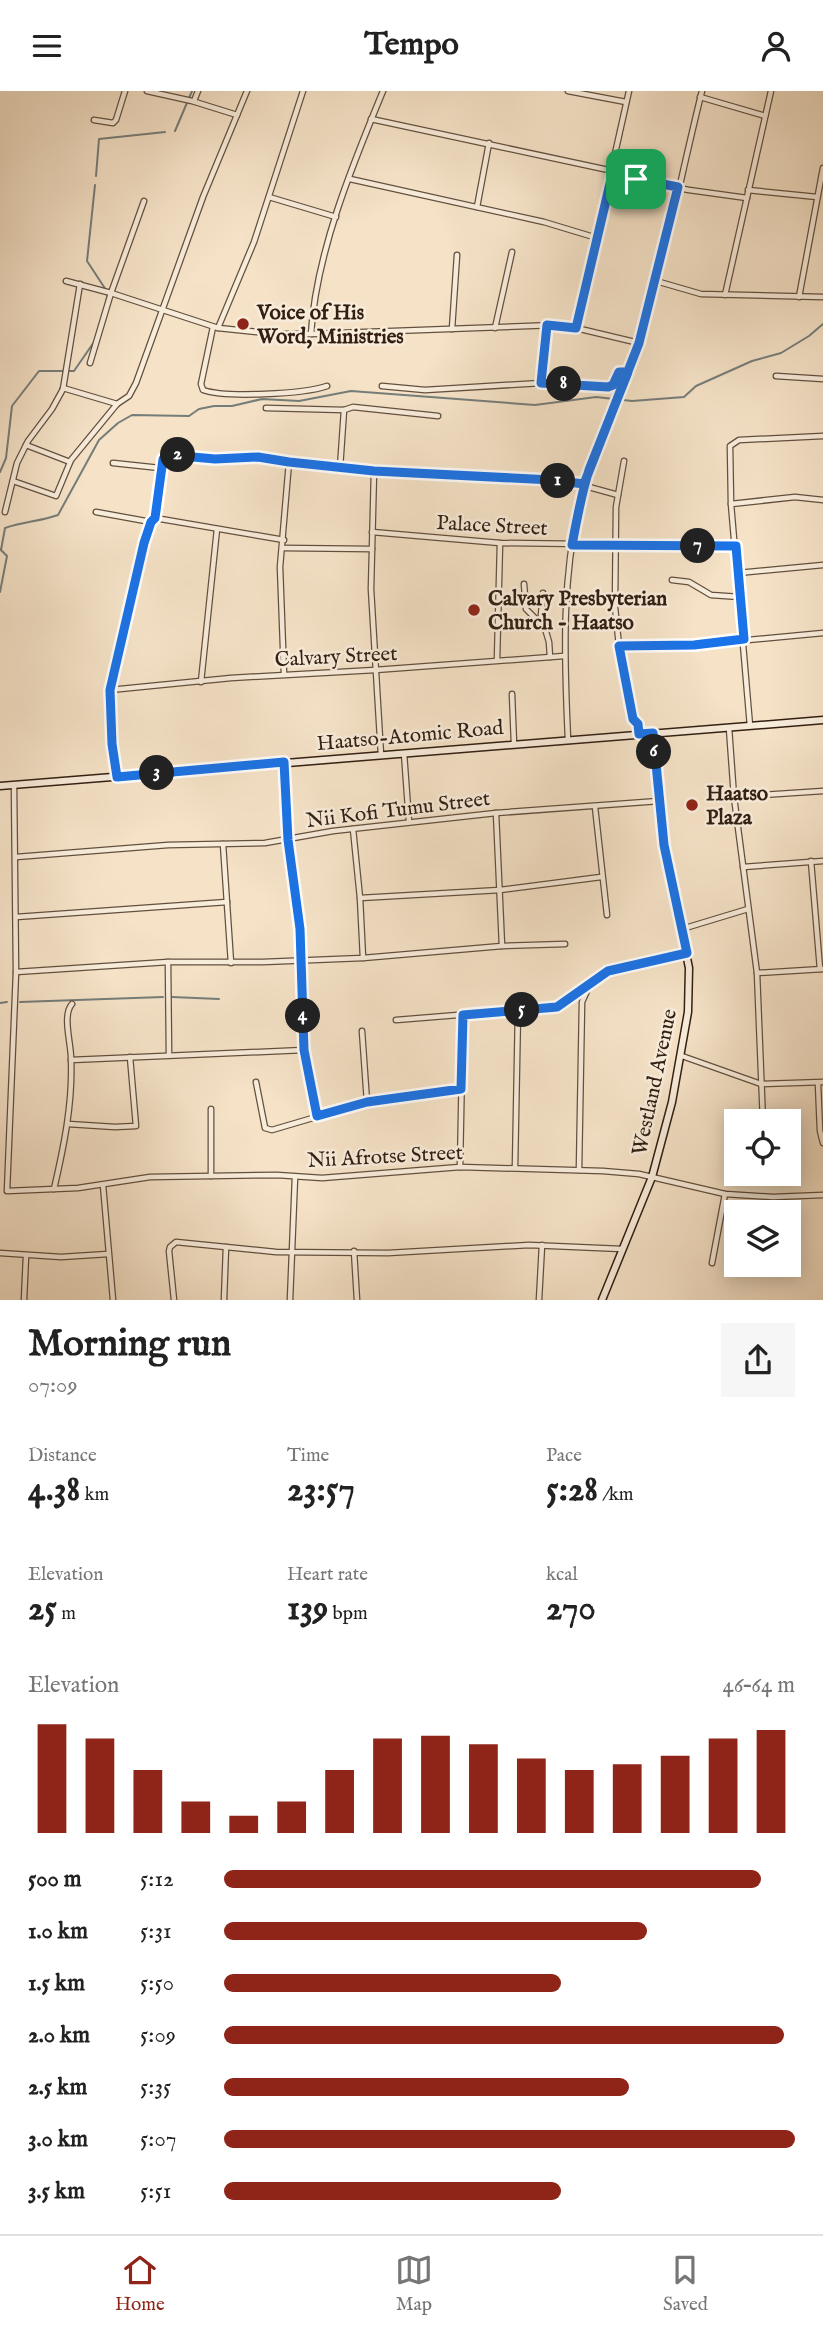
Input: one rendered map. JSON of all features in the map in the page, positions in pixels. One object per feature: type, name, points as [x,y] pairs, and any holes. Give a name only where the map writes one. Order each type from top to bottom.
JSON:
[{"type":"main road","name":"Haatso-Atomic Road","points":[[0,786],[823,720]]},
{"type":"main road","name":"Westland Avenue","points":[[602,1300],[652,1177],[682,1056],[690,994],[687,953],[667,864],[653,733]]},
{"type":"street","points":[[94,120],[113,123],[125,91]]},
{"type":"street","points":[[147,91],[174,94],[237,115]]},
{"type":"street","points":[[193,101],[198,91]]},
{"type":"street","points":[[13,481],[56,496],[70,462],[117,404],[129,396],[202,197],[247,91]]},
{"type":"street","points":[[303,91],[254,242],[216,328],[201,384],[203,390],[218,393],[305,391],[327,386]]},
{"type":"street","points":[[311,334],[316,285],[336,217],[383,91]]},
{"type":"street","points":[[568,91],[626,102]]},
{"type":"street","points":[[576,328],[629,91]]},
{"type":"street","points":[[724,295],[771,91]]},
{"type":"street","points":[[568,739],[564,656],[566,595],[584,484],[639,343],[701,94],[765,116]]},
{"type":"street","points":[[371,119],[678,187],[747,198]]},
{"type":"street","points":[[477,207],[489,143]]},
{"type":"street","points":[[799,297],[823,168]]},
{"type":"street","points":[[350,179],[544,222],[597,239]]},
{"type":"street","points":[[748,190],[818,197]]},
{"type":"street","points":[[269,197],[336,217]]},
{"type":"street","points":[[90,363],[111,293],[144,201]]},
{"type":"street","points":[[495,328],[512,252]]},
{"type":"street","points":[[452,329],[457,255]]},
{"type":"street","points":[[66,281],[163,309],[216,328],[277,334],[311,334],[547,325],[576,328],[639,343]]},
{"type":"street","points":[[656,281],[701,294],[823,297]]},
{"type":"street","points":[[5,512],[16,463],[63,389],[80,284]]},
{"type":"street","points":[[541,383],[547,325]]},
{"type":"street","points":[[382,386],[425,390],[541,383],[608,387],[613,385],[619,372],[628,372]]},
{"type":"street","points":[[776,376],[823,379]]},
{"type":"street","points":[[63,389],[117,404]]},
{"type":"street","points":[[266,408],[344,410],[353,407],[439,416]]},
{"type":"street","points":[[341,468],[344,410]]},
{"type":"street","points":[[750,726],[731,504],[732,443],[739,440],[823,436]]},
{"type":"street","points":[[26,445],[70,462]]},
{"type":"street","points":[[117,777],[112,744],[110,690],[144,543],[153,520],[163,459],[171,455],[215,459],[258,457],[374,471],[552,480],[584,484],[618,495]]},
{"type":"street","points":[[624,461],[618,495],[615,607],[619,646],[633,719],[638,724],[639,734]]},
{"type":"street","points":[[284,674],[280,601],[289,462]]},
{"type":"street","points":[[113,463],[160,468]]},
{"type":"street","points":[[374,471],[372,549],[375,670],[381,755]]},
{"type":"street","points":[[731,504],[795,497],[823,500]]},
{"type":"street","points":[[96,512],[284,540]]},
{"type":"street","points":[[201,682],[217,529]]},
{"type":"street","name":"Palace Street","points":[[372,532],[500,543],[736,546]]},
{"type":"street","points":[[497,660],[500,543]]},
{"type":"street","points":[[283,548],[372,549]]},
{"type":"street","points":[[738,573],[823,565]]},
{"type":"street","points":[[673,580],[689,582],[711,594],[740,597]]},
{"type":"street","points":[[524,584],[526,609],[543,625]]},
{"type":"street","points":[[542,593],[541,615],[549,642],[550,657]]},
{"type":"street","points":[[619,646],[694,645],[823,633]]},
{"type":"street","name":"Calvary Street","points":[[110,690],[284,674],[564,656]]},
{"type":"street","points":[[512,695],[514,744]]},
{"type":"street","points":[[729,727],[734,797],[757,974],[762,1109]]},
{"type":"street","points":[[404,753],[409,822]]},
{"type":"street","points":[[284,762],[288,840],[300,929],[304,1050],[317,1116]]},
{"type":"street","points":[[7,1191],[16,972],[14,785]]},
{"type":"street","points":[[734,797],[823,791]]},
{"type":"street","name":"Nii Kofi Tumu Street","points":[[16,857],[288,840],[409,822],[659,801]]},
{"type":"street","points":[[595,807],[607,915]]},
{"type":"street","points":[[496,813],[502,946]]},
{"type":"street","points":[[353,829],[363,958]]},
{"type":"street","points":[[223,844],[231,963]]},
{"type":"street","points":[[757,974],[821,969],[811,861]]},
{"type":"street","points":[[743,867],[823,861]]},
{"type":"street","points":[[360,898],[500,890],[601,877]]},
{"type":"street","points":[[16,917],[227,902]]},
{"type":"street","points":[[682,929],[748,909]]},
{"type":"street","points":[[16,972],[168,962],[231,963],[363,958],[502,946],[565,944]]},
{"type":"street","points":[[396,1020],[557,1007],[587,984],[615,968],[687,953]]},
{"type":"street","points":[[168,962],[169,1055]]},
{"type":"street","points":[[579,1170],[582,1002],[587,984]]},
{"type":"street","points":[[571,997],[582,1002]]},
{"type":"street","points":[[54,1189],[68,1123],[71,1060],[68,1011],[72,1004]]},
{"type":"street","points":[[515,1168],[518,1010]]},
{"type":"street","points":[[460,1167],[463,1015]]},
{"type":"street","points":[[362,1031],[367,1102]]},
{"type":"street","points":[[71,1060],[304,1050]]},
{"type":"street","points":[[682,1056],[761,1084],[821,1083],[820,1131],[823,1143]]},
{"type":"street","points":[[68,1123],[136,1126],[130,1057]]},
{"type":"street","points":[[256,1082],[268,1129],[367,1102],[461,1089]]},
{"type":"street","points":[[211,1109],[211,1176]]},
{"type":"street","name":"Nii Afrotse Street","points":[[0,1191],[103,1185],[150,1177],[277,1175],[323,1178],[460,1167],[629,1173],[725,1194],[773,1197],[823,1195]]},
{"type":"street","points":[[290,1300],[295,1177]]},
{"type":"street","points":[[103,1185],[113,1300]]},
{"type":"street","points":[[712,1263],[725,1194]]},
{"type":"street","points":[[174,1300],[169,1251],[172,1245],[181,1242],[292,1252],[388,1253],[463,1247],[542,1245],[622,1249]]},
{"type":"street","points":[[540,1300],[542,1245]]},
{"type":"street","points":[[224,1300],[226,1247]]},
{"type":"street","points":[[354,1251],[357,1300]]},
{"type":"street","points":[[0,1253],[61,1257],[108,1254]]},
{"type":"street","points":[[24,1300],[26,1256]]},
{"type":"waterway","points":[[175,131],[192,91]]},
{"type":"waterway","points":[[96,176],[99,139],[165,132]]},
{"type":"waterway","points":[[95,185],[87,261],[108,293],[105,307]]},
{"type":"waterway","points":[[1,550],[5,528],[58,515],[99,440],[132,415],[189,416],[199,409],[214,406],[232,406],[262,399],[299,401],[351,391],[535,405],[596,397],[632,401],[684,397],[696,386],[752,361],[781,353],[823,324]]},
{"type":"waterway","points":[[0,472],[6,458],[12,406],[39,371],[74,371],[94,342]]},
{"type":"waterway","points":[[0,549],[7,556],[0,592]]},
{"type":"waterway","points":[[20,1002],[163,997]]},
{"type":"waterway","points":[[172,997],[219,999]]},
{"type":"waterway","points":[[0,1003],[7,1002]]},
{"type":"place","name":"Voice of His Word, Ministries","points":[[243,324]]},
{"type":"place","name":"Calvary Presbyterian Church - Haatso","points":[[474,610]]},
{"type":"place","name":"Haatso Plaza","points":[[692,805]]},
{"type":"route","points":[[636,179],[612,175],[576,328],[547,325],[541,383],[608,387],[613,385],[619,372],[628,372],[589,470],[572,545],[736,546],[744,639],[694,645],[619,646],[633,719],[638,724],[639,734],[653,733],[664,845],[687,953],[615,968],[587,984],[557,1007],[463,1015],[461,1089],[367,1102],[317,1116],[304,1050],[300,929],[288,840],[284,762],[117,777],[112,744],[110,690],[144,543],[155,518],[160,466],[166,456],[171,455],[215,459],[258,457],[374,471],[584,484],[589,470],[613,415],[639,343],[678,187],[636,179]]}]
